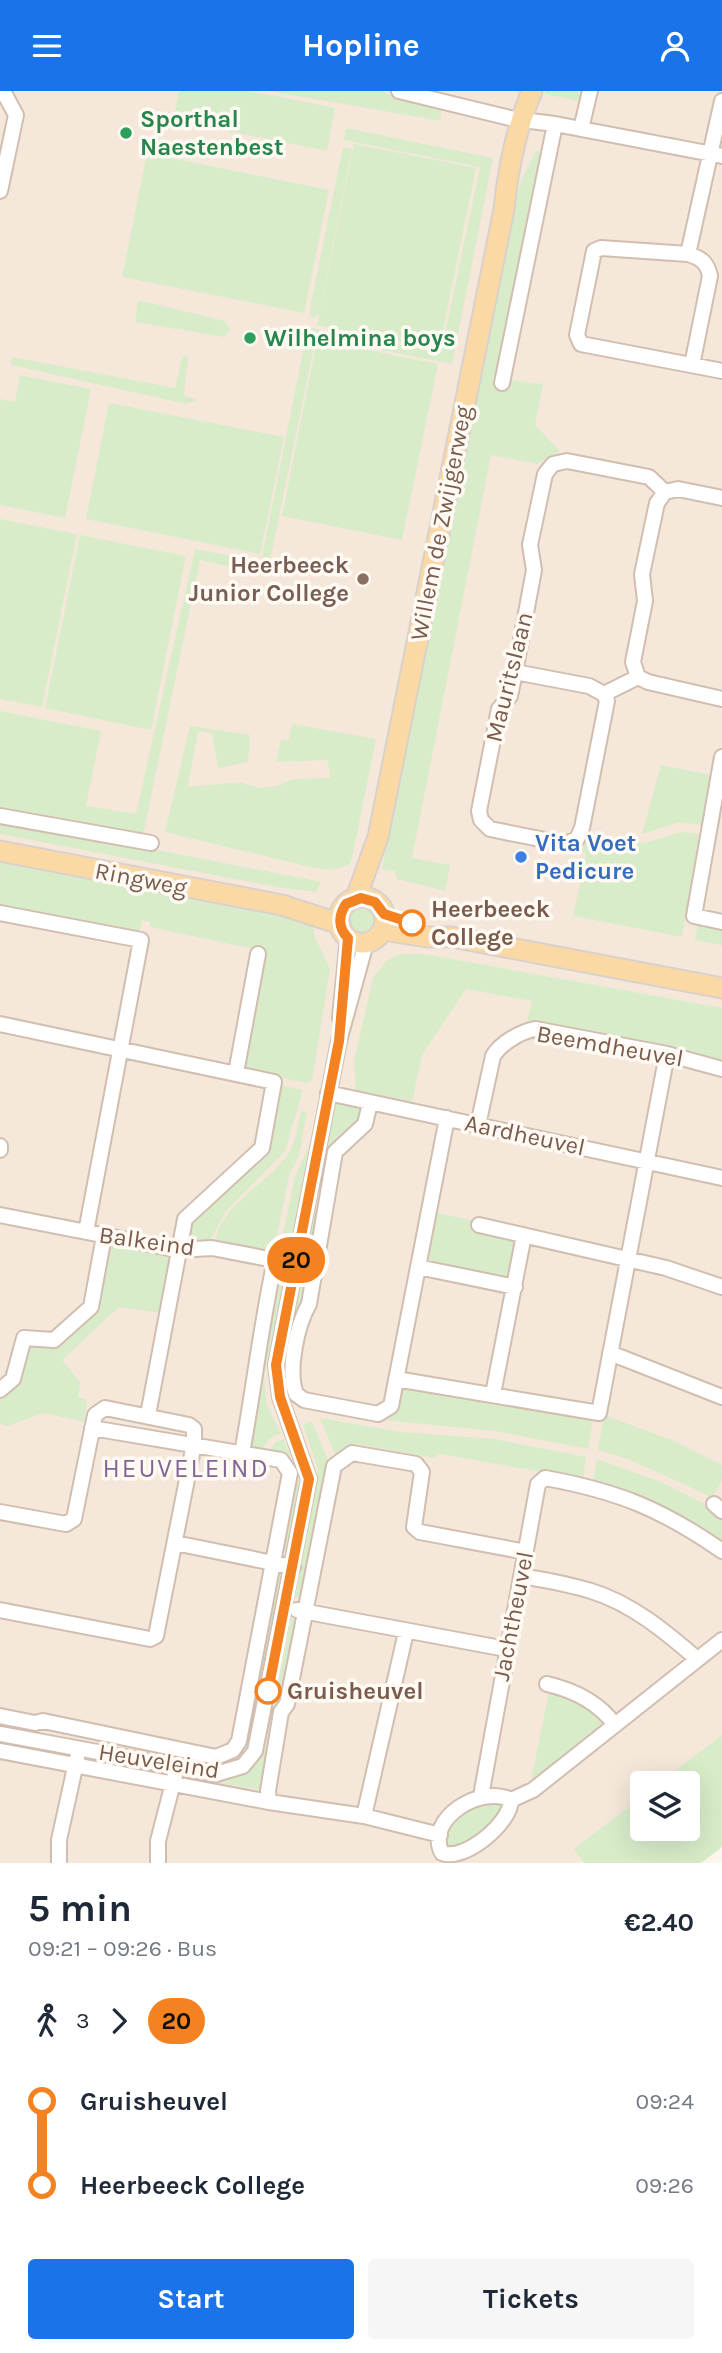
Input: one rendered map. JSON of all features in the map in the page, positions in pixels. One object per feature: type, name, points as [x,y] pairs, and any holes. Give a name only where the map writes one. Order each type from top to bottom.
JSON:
[{"type":"main road","name":"Willem de Zwijgerweg","points":[[362,920],[504,209],[508,176],[532,91]]},
{"type":"main road","name":"Willem de Zwijgerweg","points":[[525,121],[541,91]]},
{"type":"main road","name":"Ringweg","points":[[0,851],[282,905],[301,903],[362,920],[722,988]]},
{"type":"street","points":[[0,191],[16,115],[4,91]]},
{"type":"street","points":[[399,91],[454,97],[525,121],[555,124],[717,155]]},
{"type":"street","points":[[581,129],[590,91]]},
{"type":"street","points":[[688,254],[717,155],[722,101]]},
{"type":"street","name":"Willem de Zwijgerweg","points":[[502,383],[555,124]]},
{"type":"street","points":[[692,365],[710,276],[708,266],[701,258],[688,254],[601,248],[594,251],[577,335],[581,344],[722,371]]},
{"type":"street","name":"Mauritslaan","points":[[604,694],[607,701],[582,828],[576,839],[565,844],[489,829],[481,820],[479,811],[499,709],[510,696],[515,672],[534,570],[530,545],[545,474],[553,464],[567,461],[649,477],[664,492],[678,489],[722,498]]},
{"type":"street","points":[[664,492],[657,503],[642,574],[645,601],[633,662],[638,677],[648,682],[722,699]]},
{"type":"street","points":[[515,672],[589,686],[604,694],[638,677]]},
{"type":"street","points":[[722,757],[694,916],[722,922]]},
{"type":"street","points":[[0,815],[151,843]]},
{"type":"street","points":[[0,913],[141,940],[86,1232]]},
{"type":"street","name":"Heuveleind","points":[[0,1734],[216,1775],[243,1766],[255,1751],[309,1479],[280,1397],[276,1365],[362,920]]},
{"type":"street","points":[[236,1073],[258,954]]},
{"type":"street","points":[[0,1024],[274,1082],[262,1148],[186,1219],[148,1415]]},
{"type":"street","name":"Beemdheuvel","points":[[478,1125],[493,1056],[498,1049],[524,1031],[535,1029],[667,1054],[722,1069]]},
{"type":"street","points":[[397,1379],[598,1413],[667,1054]]},
{"type":"street","name":"Aardheuvel","points":[[328,1093],[722,1178]]},
{"type":"street","points":[[370,1103],[365,1124],[335,1152],[324,1224],[309,1304],[303,1314],[292,1384],[296,1394],[304,1400],[378,1414],[387,1411],[391,1406],[447,1118]]},
{"type":"street","name":"Balkeind","points":[[0,1215],[179,1250],[212,1248],[295,1264]]},
{"type":"street","points":[[479,1225],[666,1268],[722,1287]]},
{"type":"street","points":[[493,1394],[524,1235]]},
{"type":"street","points":[[0,1390],[13,1379],[24,1338],[54,1340],[91,1307],[104,1236]]},
{"type":"street","points":[[242,1453],[260,1358],[258,1340],[275,1259]]},
{"type":"street","points":[[418,1267],[515,1287]]},
{"type":"street","points":[[610,1353],[722,1397]]},
{"type":"street","points":[[0,1511],[66,1524],[74,1519],[93,1421],[104,1408],[148,1415],[189,1425],[194,1429],[194,1444],[156,1636],[150,1639],[0,1609]]},
{"type":"street","points":[[0,1716],[85,1730],[216,1758],[233,1750],[239,1741],[290,1473],[281,1460],[194,1444],[185,1446],[93,1421]]},
{"type":"street","points":[[269,1802],[268,1791],[281,1712],[287,1704],[334,1466],[352,1453],[416,1464],[422,1472],[414,1527],[420,1532],[526,1552]]},
{"type":"street","name":"Jachtheuvel","points":[[481,1796],[538,1484],[545,1478],[584,1485],[646,1504],[678,1521],[722,1551]]},
{"type":"street","points":[[175,1543],[293,1567]]},
{"type":"street","points":[[522,1576],[592,1591],[614,1600],[668,1633],[697,1659]]},
{"type":"street","points":[[285,1608],[506,1649]]},
{"type":"street","points":[[364,1816],[406,1632]]},
{"type":"street","points":[[511,1800],[497,1795],[481,1796],[460,1806],[444,1824],[439,1848],[446,1855],[476,1845],[505,1819],[511,1800],[525,1793],[615,1725],[722,1640]]},
{"type":"street","points":[[547,1684],[576,1694],[597,1707],[615,1725]]},
{"type":"street","points":[[58,1863],[59,1840],[85,1730]]},
{"type":"street","points":[[0,1751],[269,1802],[364,1816],[440,1835]]},
{"type":"street","points":[[158,1863],[158,1841],[177,1767]]},
{"type":"shaded area","points":[[0,91],[722,91],[722,1750],[695,1771],[630,1771],[630,1823],[580,1863],[0,1863]]},
{"type":"green space","points":[[179,91],[250,91],[335,108],[327,151],[173,120]]},
{"type":"green space","points":[[270,91],[382,91],[396,98],[440,103],[441,121]]},
{"type":"green space","points":[[546,91],[578,91],[583,102],[545,94]]},
{"type":"green space","points":[[346,128],[493,158],[452,364],[316,337],[267,575],[200,560],[143,835],[0,808],[0,711],[101,731],[86,806],[136,814],[195,549],[261,562],[307,332],[311,328],[441,352],[480,167],[344,140]]},
{"type":"green space","points":[[354,144],[476,168],[439,350],[317,325]]},
{"type":"green space","points":[[343,147],[352,149],[319,314],[315,318],[309,316],[310,308]]},
{"type":"green space","points":[[536,151],[542,152],[495,381],[504,385],[506,379],[543,384],[535,425],[560,451],[537,464],[491,455],[412,858],[450,865],[445,891],[397,879],[395,871],[382,869],[465,430],[520,183]]},
{"type":"green space","points":[[147,153],[329,190],[304,313],[122,277]]},
{"type":"green space","points":[[138,300],[225,321],[230,330],[224,337],[135,322]]},
{"type":"green space","points":[[317,340],[438,364],[402,540],[282,516]]},
{"type":"green space","points":[[183,355],[188,357],[184,395],[197,400],[186,404],[11,365],[12,357],[175,388]]},
{"type":"green space","points":[[20,375],[91,389],[65,518],[0,505],[0,399],[15,402]]},
{"type":"green space","points":[[109,403],[284,437],[260,554],[86,519]]},
{"type":"green space","points":[[0,519],[77,534],[42,707],[0,699]]},
{"type":"green space","points":[[80,535],[186,556],[151,730],[45,708]]},
{"type":"green space","points":[[292,724],[376,739],[352,859],[347,866],[330,870],[314,868],[165,832],[190,726],[250,735],[248,762],[218,768],[212,733],[198,731],[188,787],[240,782],[259,788],[277,786],[293,779],[330,778],[328,760],[276,762],[281,740],[289,740]]},
{"type":"green space","points":[[661,765],[711,775],[701,825],[680,822],[642,834]]},
{"type":"green space","points":[[0,819],[321,882],[316,892],[277,887],[0,834]]},
{"type":"green space","points":[[681,832],[699,834],[682,937],[573,916],[586,856],[576,844],[585,833],[645,843]]},
{"type":"green space","points":[[0,857],[313,920],[314,935],[330,969],[312,1080],[306,1083],[243,1069],[263,951],[150,927],[150,922],[142,920],[139,933],[0,907]]},
{"type":"green space","points":[[362,904],[373,909],[378,920],[373,931],[362,936],[351,931],[346,920],[351,909]]},
{"type":"green space","points":[[698,921],[722,926],[722,945],[695,940]]},
{"type":"green space","points":[[400,954],[424,954],[722,1008],[722,1061],[527,1020],[532,1001],[466,989],[422,1055],[412,1102],[356,1090],[354,1061],[373,978],[386,961]]},
{"type":"green space","points":[[278,1085],[303,1090],[285,1151],[226,1211],[208,1244],[190,1245],[186,1240],[189,1221],[265,1151]]},
{"type":"green space","points":[[343,1103],[359,1106],[358,1120],[325,1153],[333,1105]]},
{"type":"green space","points":[[301,1111],[307,1112],[299,1155],[289,1176],[275,1246],[267,1252],[216,1243],[225,1218],[278,1167],[289,1152]]},
{"type":"green space","points":[[309,1145],[291,1244],[279,1252],[295,1177]]},
{"type":"green space","points":[[315,1207],[319,1214],[304,1295],[295,1311]]},
{"type":"green space","points":[[432,1212],[475,1221],[524,1238],[510,1276],[506,1278],[431,1262],[424,1257]]},
{"type":"green space","points":[[109,1243],[165,1253],[172,1260],[161,1313],[119,1307],[62,1360],[80,1382],[78,1397],[87,1400],[84,1422],[44,1413],[7,1426],[0,1424],[0,1394],[27,1342],[55,1346],[94,1308]]},
{"type":"green space","points":[[276,1270],[286,1272],[264,1376],[267,1405],[281,1433],[270,1438],[261,1450],[247,1447],[266,1357],[262,1342]]},
{"type":"green space","points":[[399,1384],[593,1419],[588,1449],[495,1431],[372,1419]]},
{"type":"green space","points":[[604,1415],[672,1440],[722,1465],[722,1481],[712,1497],[628,1459],[598,1450]]},
{"type":"green space","points":[[320,1418],[400,1432],[494,1439],[586,1457],[583,1479],[440,1454],[433,1458],[357,1444],[337,1459]]},
{"type":"green space","points":[[312,1421],[330,1465],[302,1599],[295,1597],[318,1469],[303,1425]]},
{"type":"green space","points":[[283,1439],[291,1456],[268,1452],[275,1443]]},
{"type":"green space","points":[[597,1459],[661,1482],[715,1509],[722,1515],[722,1543],[665,1508],[593,1480]]},
{"type":"green space","points":[[293,1461],[299,1483],[298,1506],[288,1551],[282,1552],[278,1548]]},
{"type":"green space","points":[[273,1571],[283,1576],[264,1667],[256,1659]]},
{"type":"green space","points":[[291,1618],[298,1620],[284,1697],[274,1705]]},
{"type":"green space","points":[[554,1689],[574,1696],[606,1720],[605,1728],[531,1781],[549,1692]]},
{"type":"green space","points":[[722,1735],[722,1847],[701,1863],[584,1863],[574,1849],[630,1806],[630,1841],[700,1841],[700,1771],[675,1771]]},
{"type":"green space","points":[[268,1741],[272,1752],[263,1790],[214,1782],[247,1769],[259,1758]]},
{"type":"green space","points":[[505,1801],[508,1807],[474,1842],[447,1851],[447,1838],[455,1819],[472,1808]]},
{"type":"bus line","name":"20","points":[[268,1691],[309,1479],[280,1397],[276,1365],[339,1041],[348,938],[341,929],[340,918],[350,901],[368,898],[375,902],[384,914],[412,923]]},
{"type":"place","name":"Sporthal Naestenbest","points":[[126,133]]},
{"type":"place","name":"Wilhelmina boys","points":[[250,338]]},
{"type":"place","name":"Heerbeeck Junior College","points":[[363,579]]},
{"type":"place","name":"Vita Voet Pedicure","points":[[521,857]]},
{"type":"place","name":"Heerbeeck College","points":[[412,923]]},
{"type":"place","name":"Gruisheuvel","points":[[268,1691]]},
{"type":"district","name":"HEUVELEIND","points":[[186,1468]]}]
